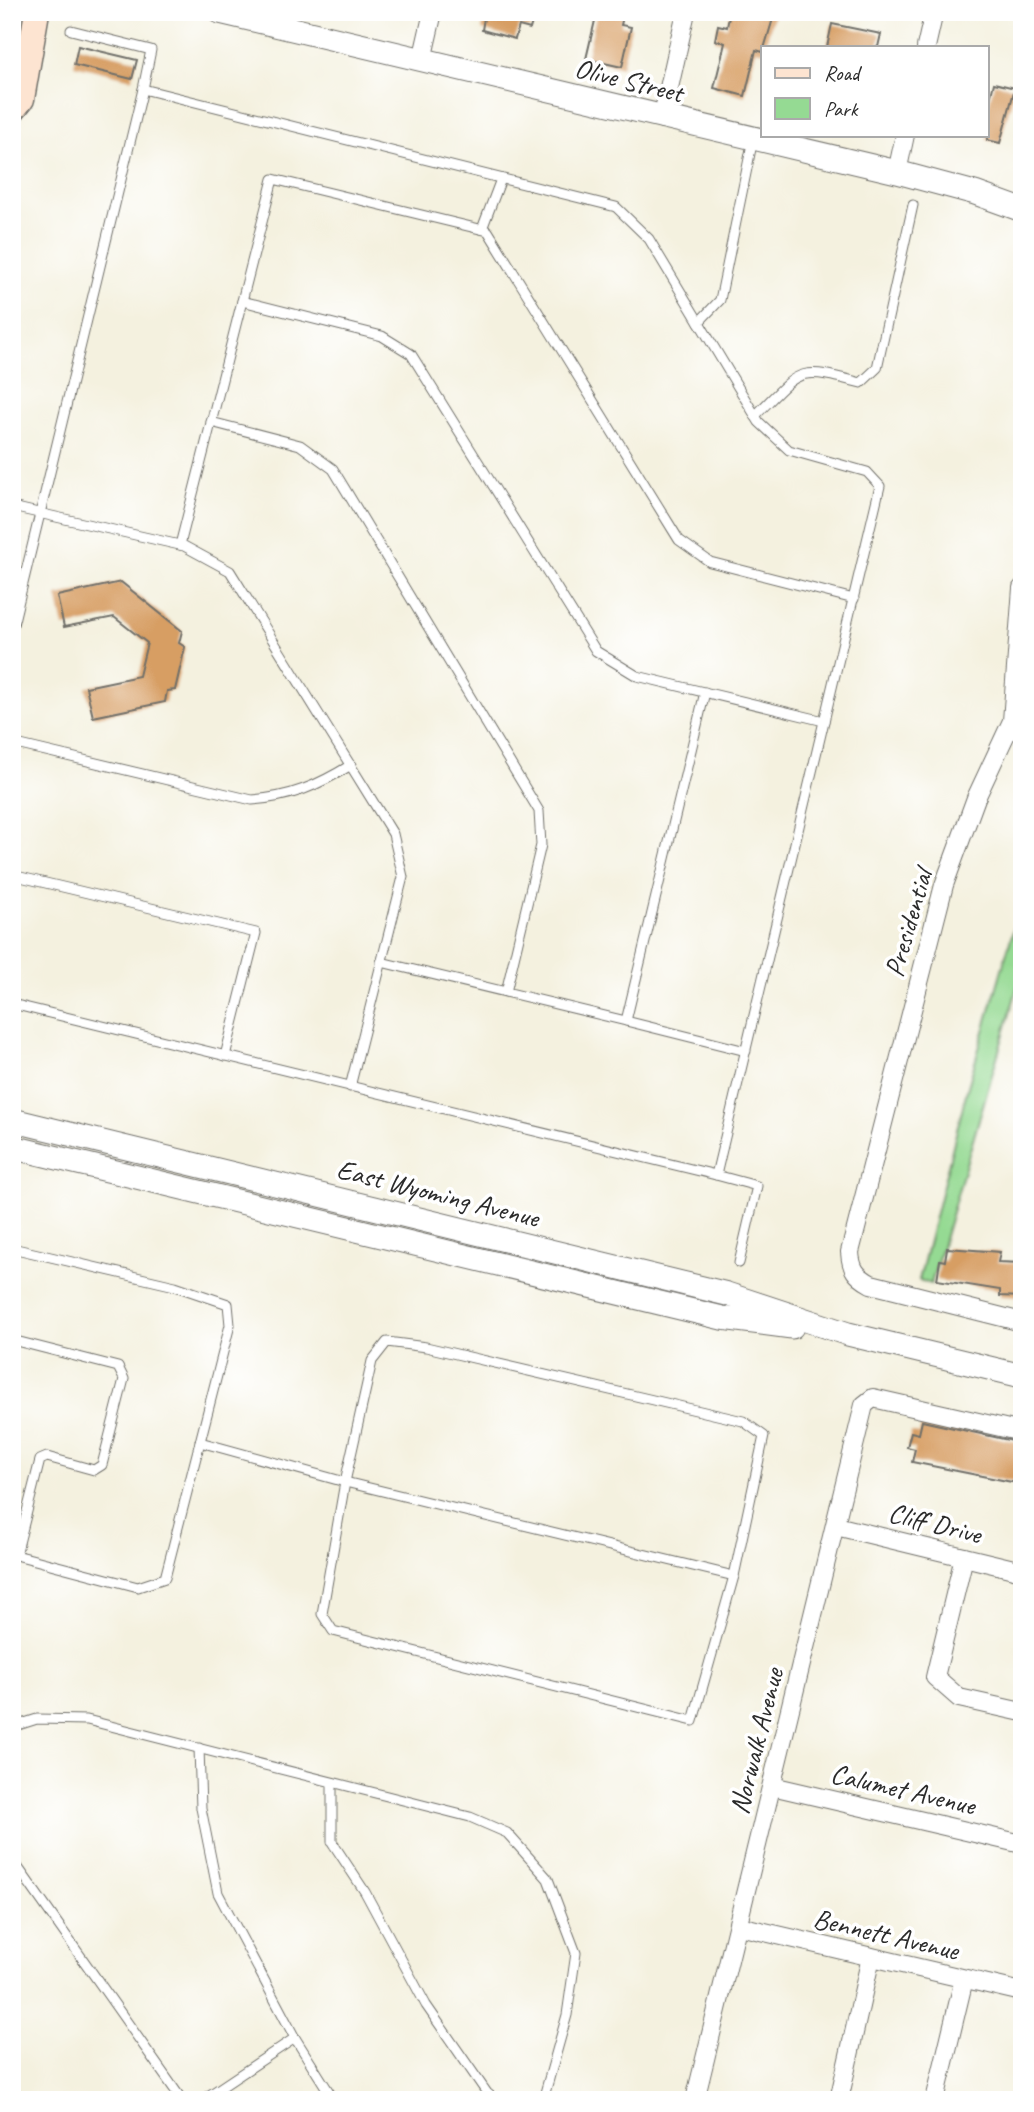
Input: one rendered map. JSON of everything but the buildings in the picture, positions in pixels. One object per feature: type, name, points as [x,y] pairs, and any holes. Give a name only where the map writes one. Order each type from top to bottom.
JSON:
[{"type":"main road","points":[[12,111],[22,99],[37,12]]},
{"type":"street","name":"Olive Street","points":[[220,12],[662,119],[897,172],[975,193],[1022,210]]},
{"type":"street","points":[[422,60],[433,12]]},
{"type":"street","points":[[662,119],[686,12]]},
{"type":"street","points":[[926,46],[934,12]]},
{"type":"street","points":[[897,172],[905,136]]},
{"type":"street","name":"Presidential","points":[[1022,588],[1017,722],[976,798],[944,885],[850,1252],[850,1264],[857,1276],[895,1292],[1022,1322]]},
{"type":"street","name":"East Wyoming Avenue","points":[[12,1120],[727,1294],[848,1334],[1022,1376]]},
{"type":"street","name":"East Wyoming Avenue","points":[[12,1147],[722,1318],[848,1334]]},
{"type":"street","name":"Norwalk Avenue","points":[[695,2100],[864,1405],[873,1398],[1022,1432]]},
{"type":"street","name":"Cliff Drive","points":[[836,1526],[1022,1571]]},
{"type":"street","points":[[964,1557],[935,1677],[959,1698],[1022,1712]]},
{"type":"street","name":"Calumet Avenue","points":[[772,1786],[1022,1844]]},
{"type":"street","name":"Bennett Avenue","points":[[739,1926],[1022,1992]]},
{"type":"street","points":[[839,2100],[871,1957]]},
{"type":"street","points":[[934,2100],[964,1979]]},
{"type":"lane","points":[[12,629],[151,50],[71,30]]},
{"type":"lane","points":[[143,89],[616,207],[649,239],[755,416],[789,450],[867,472],[880,486],[716,1175]]},
{"type":"lane","points":[[699,322],[720,300],[753,139]]},
{"type":"lane","points":[[180,545],[272,179],[488,231],[679,540],[710,562],[854,598]]},
{"type":"lane","points":[[482,229],[501,179]]},
{"type":"lane","points":[[755,416],[791,379],[814,371],[861,383],[877,368],[913,205]]},
{"type":"lane","points":[[242,301],[382,336],[411,354],[596,650],[638,676],[824,721]]},
{"type":"lane","points":[[211,422],[300,445],[333,469],[539,811],[541,845],[506,992]]},
{"type":"lane","points":[[12,507],[180,545],[230,571],[393,834],[403,877],[350,1087]]},
{"type":"lane","points":[[626,1021],[705,692]]},
{"type":"lane","points":[[12,743],[252,800],[285,797],[326,780],[351,765]]},
{"type":"lane","points":[[12,875],[256,933],[225,1056]]},
{"type":"lane","points":[[381,962],[746,1051]]},
{"type":"lane","points":[[12,1004],[758,1186],[739,1263]]},
{"type":"lane","points":[[12,1248],[174,1286],[228,1304],[230,1325],[165,1578],[138,1587],[14,1554],[40,1460],[47,1457],[94,1470],[102,1465],[124,1379],[118,1367],[12,1340]]},
{"type":"lane","points":[[387,1342],[426,1347],[743,1421],[764,1436],[734,1576],[693,1721],[333,1631],[322,1614],[345,1482],[372,1361],[387,1342]]},
{"type":"lane","points":[[200,1442],[345,1482],[734,1576]]},
{"type":"lane","points":[[12,1727],[37,1719],[87,1720],[470,1817],[507,1833],[548,1879],[576,1953],[567,2015],[542,2100]]},
{"type":"lane","points":[[199,1748],[201,1808],[218,1893],[295,2038],[334,2100]]},
{"type":"lane","points":[[332,1784],[332,1842],[366,1892],[425,2005],[487,2093],[496,2100]]},
{"type":"lane","points":[[12,1859],[182,2100]]},
{"type":"lane","points":[[202,2100],[295,2038]]},
{"type":"lane","points":[[12,2087],[20,2100]]},
{"type":"green space","points":[[1022,900],[1022,972],[931,1284],[919,1280],[967,1090]]}]
